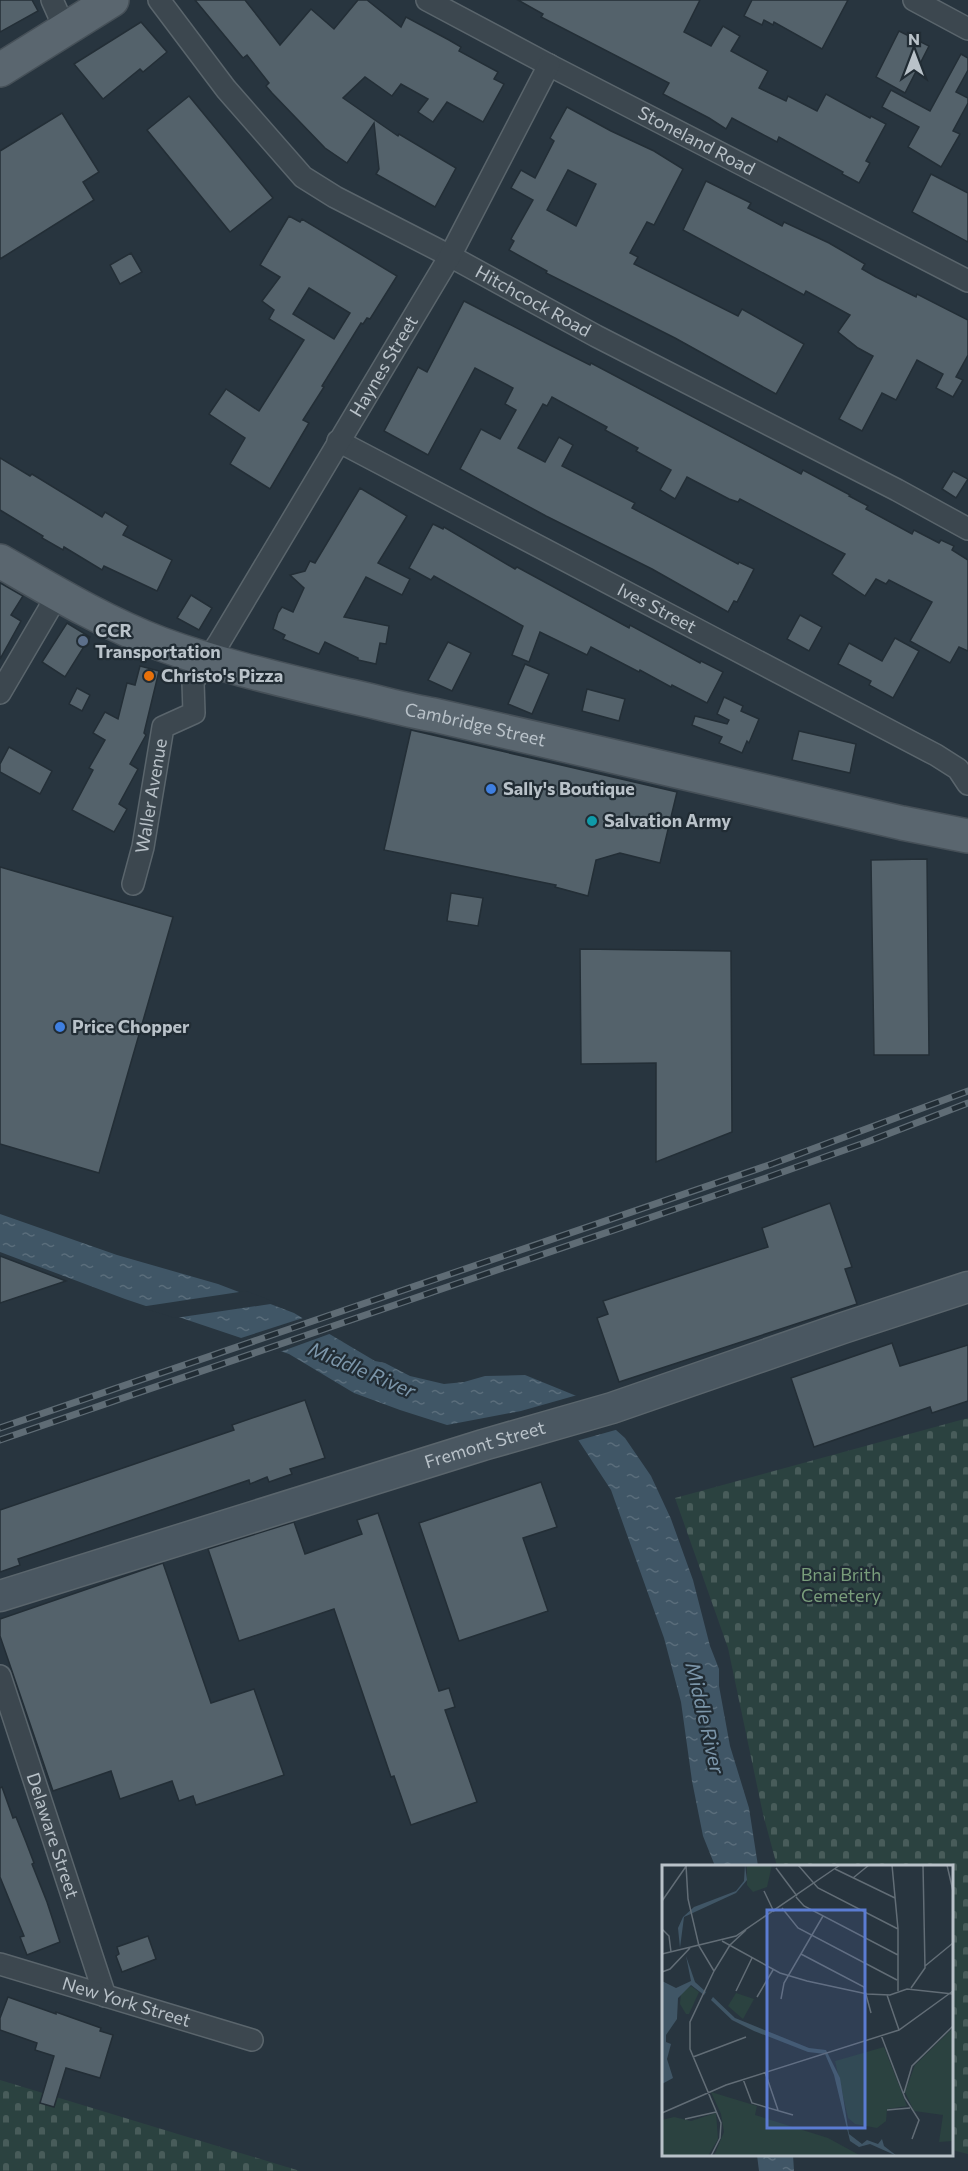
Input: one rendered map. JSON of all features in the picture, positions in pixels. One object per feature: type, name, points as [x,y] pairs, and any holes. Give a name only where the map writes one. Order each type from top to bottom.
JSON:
[{"type":"main road","points":[[0,70],[112,0]]},
{"type":"main road","name":"Cambridge Street","points":[[0,561],[126,629],[208,660],[395,708],[968,836]]},
{"type":"street","points":[[52,0],[65,29]]},
{"type":"street","name":"Hitchcock Road","points":[[159,0],[226,89],[303,177],[335,197],[450,256],[596,336],[897,490],[968,529]]},
{"type":"street","name":"Stoneland Road","points":[[427,0],[968,281]]},
{"type":"street","points":[[914,0],[968,28]]},
{"type":"street","name":"Haynes Street","points":[[208,660],[450,256],[549,65]]},
{"type":"street","name":"Ives Street","points":[[338,441],[936,755],[958,769],[968,784]]},
{"type":"street","points":[[0,693],[58,594]]},
{"type":"street","name":"Waller Avenue","points":[[133,884],[143,847],[163,727],[194,714],[193,682],[208,660]]},
{"type":"street","name":"Fremont Street","points":[[0,1596],[612,1408],[968,1287]]},
{"type":"street","name":"Delaware Street","points":[[0,1676],[105,1996]]},
{"type":"street","name":"New York Street","points":[[0,1964],[252,2040]]},
{"type":"green space","name":"Bnai Brith Cemetery","points":[[968,1418],[968,2154],[953,2150],[953,1865],[777,1865],[763,1814],[728,1648],[675,1498]]},
{"type":"green space","points":[[0,2080],[300,2171],[0,2171]]},
{"type":"water","name":"Middle River","points":[[0,1214],[117,1255],[218,1284],[294,1313],[375,1361],[385,1363],[410,1376],[444,1384],[464,1382],[485,1376],[525,1375],[579,1397],[625,1438],[651,1476],[671,1519],[693,1580],[710,1646],[719,1669],[719,1686],[730,1746],[749,1808],[758,1865],[715,1865],[703,1836],[692,1781],[681,1702],[664,1638],[611,1490],[573,1432],[521,1411],[447,1425],[354,1393],[289,1354],[125,1299],[0,1252]]},
{"type":"water","points":[[757,2156],[793,2156],[794,2171],[759,2171]]},
{"type":"pier","points":[[246,1291],[277,1303],[175,1318],[140,1307]]},
{"type":"pier","points":[[306,1317],[332,1333],[277,1353],[238,1339]]},
{"type":"pier","points":[[581,1394],[619,1429],[576,1441],[571,1434],[539,1419],[521,1414],[521,1411]]},
{"type":"building","points":[[0,0],[32,0],[38,11],[0,32]]},
{"type":"building","points":[[195,0],[245,0],[280,45],[311,9],[334,29],[358,0],[367,0],[401,27],[406,17],[461,47],[459,51],[498,72],[494,79],[504,84],[483,122],[447,102],[433,122],[418,112],[428,99],[401,84],[392,96],[365,77],[343,98],[398,136],[399,134],[456,168],[435,207],[376,174],[379,169],[374,123],[347,163],[325,148],[272,93],[266,86],[269,83],[247,55],[243,58]]},
{"type":"building","points":[[518,0],[700,0],[684,32],[711,46],[723,26],[740,36],[731,51],[768,71],[759,88],[786,101],[788,96],[817,111],[826,94],[886,124],[866,161],[870,163],[859,183],[779,137],[777,142],[732,118],[726,129],[663,94],[669,83],[541,17],[543,14]]},
{"type":"building","points":[[752,0],[848,0],[822,49],[774,22],[773,25],[764,20],[762,25],[744,16]]},
{"type":"building","points":[[141,22],[167,52],[143,72],[140,69],[103,99],[74,64]]},
{"type":"building","points":[[899,31],[929,46],[905,93],[876,77]]},
{"type":"building","points":[[961,54],[968,58],[968,70],[956,92],[968,98],[968,103],[953,131],[960,134],[941,167],[908,147],[919,127],[882,107],[891,90],[930,111]]},
{"type":"building","points":[[189,96],[273,198],[230,232],[147,130]]},
{"type":"building","points":[[567,107],[654,151],[683,169],[654,225],[647,222],[630,253],[638,257],[634,264],[738,316],[742,309],[804,344],[776,394],[675,338],[546,273],[547,271],[509,250],[514,241],[511,239],[533,200],[511,188],[521,170],[535,178],[554,141],[550,138]],"holes":[[[568,170],[596,184],[576,226],[547,210]]]},
{"type":"building","points":[[62,113],[99,172],[83,182],[94,200],[0,259],[0,151]]},
{"type":"building","points":[[931,174],[968,193],[968,242],[912,212]]},
{"type":"building","points":[[706,181],[751,203],[748,208],[782,226],[784,222],[829,243],[865,264],[862,269],[876,277],[916,297],[917,294],[968,320],[968,355],[956,377],[963,380],[953,397],[936,388],[943,374],[917,360],[896,400],[882,393],[862,431],[839,419],[873,356],[858,348],[838,332],[850,315],[806,291],[804,295],[683,230]]},
{"type":"building","points":[[289,216],[300,222],[302,219],[397,276],[370,319],[367,318],[363,324],[361,323],[322,386],[324,387],[303,420],[309,423],[270,489],[230,464],[245,438],[209,414],[226,389],[259,411],[304,340],[269,319],[274,310],[262,301],[280,277],[260,265]],"holes":[[[309,288],[350,313],[334,339],[293,314]]]},
{"type":"building","points":[[131,253],[142,272],[120,284],[110,265]]},
{"type":"building","points":[[464,301],[590,365],[591,363],[801,474],[803,470],[850,495],[868,506],[866,509],[912,534],[914,530],[939,543],[941,540],[954,546],[952,550],[968,560],[968,651],[959,647],[950,663],[910,641],[932,602],[889,580],[886,584],[876,579],[865,596],[832,574],[845,554],[740,499],[738,502],[729,499],[687,477],[675,499],[660,490],[671,470],[636,451],[638,448],[605,430],[607,427],[552,397],[547,406],[543,404],[518,448],[545,462],[559,437],[573,445],[562,466],[635,503],[632,508],[738,564],[739,562],[754,569],[737,602],[734,601],[728,612],[652,569],[546,516],[460,469],[481,429],[500,439],[516,410],[505,404],[513,388],[475,368],[428,455],[384,431],[418,367],[427,372]]},
{"type":"building","points":[[0,458],[30,476],[32,474],[102,517],[105,512],[128,526],[123,535],[172,560],[157,591],[104,566],[102,570],[64,547],[63,550],[0,510]]},
{"type":"building","points":[[953,471],[968,479],[956,498],[942,489]]},
{"type":"building","points":[[360,488],[407,516],[378,563],[410,579],[402,595],[366,577],[344,617],[389,626],[386,644],[380,643],[376,664],[358,660],[325,642],[319,654],[283,639],[285,635],[273,629],[282,607],[293,612],[304,588],[290,575],[305,571],[310,561],[315,563]]},
{"type":"building","points":[[433,524],[443,529],[444,527],[515,569],[517,567],[629,628],[630,625],[700,663],[701,661],[723,672],[707,703],[591,647],[587,655],[540,632],[529,662],[512,655],[523,626],[434,576],[431,580],[409,568]]},
{"type":"building","points":[[0,583],[23,596],[11,615],[21,621],[0,659]]},
{"type":"building","points":[[191,595],[212,608],[199,630],[177,618]]},
{"type":"building","points":[[800,615],[822,627],[809,651],[787,639]]},
{"type":"building","points":[[67,623],[90,637],[65,677],[42,662]]},
{"type":"building","points":[[895,638],[919,651],[893,698],[869,685],[871,681],[838,664],[849,643],[882,661]]},
{"type":"building","points":[[448,642],[471,653],[452,691],[428,680]]},
{"type":"building","points":[[525,664],[549,674],[532,714],[508,704]]},
{"type":"building","points":[[140,666],[159,671],[144,733],[146,735],[130,764],[138,769],[119,804],[127,809],[114,832],[72,810],[93,770],[89,768],[105,740],[93,733],[105,712],[118,719],[127,683],[135,685]]},
{"type":"building","points":[[77,688],[90,695],[82,711],[69,704]]},
{"type":"building","points":[[587,689],[625,699],[619,721],[582,711]]},
{"type":"building","points":[[724,697],[743,706],[741,711],[759,719],[742,753],[719,743],[722,737],[692,725],[695,716],[727,724],[729,720],[717,714]]},
{"type":"building","name":"Salvation Army","points":[[411,730],[677,792],[660,863],[620,853],[596,860],[588,896],[555,887],[556,885],[384,850]]},
{"type":"building","points":[[799,731],[856,744],[850,773],[792,760]]},
{"type":"building","points":[[9,747],[52,771],[40,794],[0,772],[0,764]]},
{"type":"building","points":[[927,859],[929,1055],[874,1055],[871,860]]},
{"type":"building","points":[[0,867],[173,917],[99,1173],[0,1144]]},
{"type":"building","points":[[451,893],[483,898],[478,926],[447,921]]},
{"type":"building","points":[[580,949],[731,951],[732,1132],[656,1162],[656,1063],[581,1064]]},
{"type":"building","points":[[830,1203],[852,1267],[845,1269],[857,1304],[619,1382],[597,1318],[608,1314],[603,1301],[768,1247],[762,1228]]},
{"type":"building","points":[[0,1256],[66,1281],[0,1303]]},
{"type":"building","points":[[892,1343],[900,1366],[968,1345],[968,1401],[932,1413],[930,1407],[814,1447],[791,1378]]},
{"type":"building","points":[[305,1400],[325,1458],[290,1469],[292,1474],[269,1482],[267,1477],[250,1484],[249,1480],[18,1559],[20,1565],[0,1572],[0,1510],[234,1430],[232,1425]]},
{"type":"building","points":[[541,1482],[557,1527],[523,1538],[548,1611],[459,1641],[419,1523]]},
{"type":"building","points":[[378,1513],[439,1691],[449,1688],[455,1707],[445,1710],[477,1802],[411,1825],[394,1776],[391,1777],[334,1609],[239,1641],[208,1549],[294,1522],[305,1554],[362,1534],[357,1520]]},
{"type":"building","points":[[163,1563],[211,1703],[254,1689],[284,1775],[196,1805],[193,1796],[179,1801],[172,1781],[120,1799],[111,1771],[53,1791],[0,1636],[0,1619]]},
{"type":"building","points":[[2,1787],[13,1818],[16,1817],[34,1863],[32,1864],[60,1942],[27,1955],[20,1937],[24,1936],[0,1877],[0,1788]]},
{"type":"building","points":[[148,1936],[156,1959],[122,1972],[116,1956],[119,1954],[117,1947]]},
{"type":"building","points":[[8,1997],[101,2028],[100,2031],[113,2035],[100,2078],[66,2068],[54,2107],[40,2103],[54,2056],[35,2050],[37,2043],[0,2030],[0,2018]]},
{"type":"railway","points":[[0,1428],[772,1164],[968,1091]]},
{"type":"railway","points":[[0,1440],[763,1179],[968,1103]]},
{"type":"place","name":"CCR Transportation","points":[[83,641]]},
{"type":"place","name":"Christo's Pizza","points":[[149,676]]},
{"type":"place","name":"Sally's Boutique","points":[[491,789]]},
{"type":"place","name":"Salvation Army","points":[[592,821]]},
{"type":"place","name":"Price Chopper","points":[[60,1027]]}]
